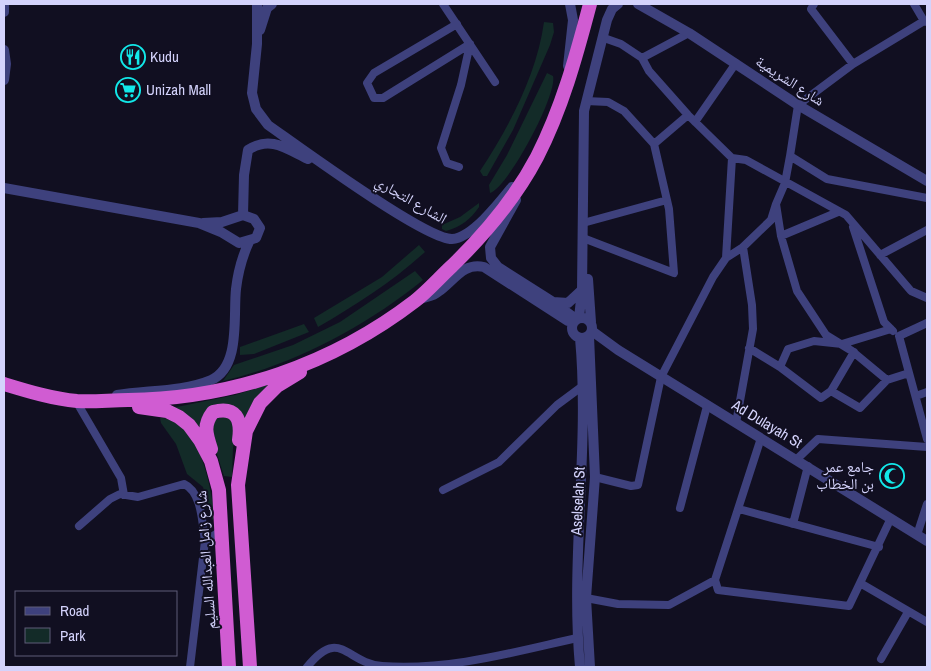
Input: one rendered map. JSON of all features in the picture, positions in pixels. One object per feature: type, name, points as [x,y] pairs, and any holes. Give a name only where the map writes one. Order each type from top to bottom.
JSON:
[{"type":"highway","points":[[238,485],[246,431],[260,403],[277,386],[378,327],[416,300],[469,250],[499,216],[536,158],[566,92],[587,8]]},
{"type":"highway","points":[[4,384],[76,401],[162,400],[204,395],[248,384],[322,358]]},
{"type":"highway","name":"شارع زامل العبدالله السليم","points":[[76,401],[167,411],[179,417],[200,440],[211,460],[219,490],[228,667]]},
{"type":"highway","points":[[219,490],[217,470],[205,428],[207,419],[213,412],[223,409],[231,411],[238,418],[241,428],[236,458],[250,667]]},
{"type":"street","points":[[4,4],[4,12]]},
{"type":"street","points":[[257,4],[257,44],[252,93],[256,109],[268,125],[332,169]]},
{"type":"street","points":[[257,44],[262,22],[272,4]]},
{"type":"street","points":[[443,4],[495,82]]},
{"type":"street","points":[[566,92],[572,20],[570,4]]},
{"type":"street","points":[[588,332],[583,223],[584,111],[608,20],[612,9],[618,4]]},
{"type":"street","name":"شارع الشريمية","points":[[638,4],[689,33],[798,105],[927,181]]},
{"type":"street","points":[[814,4],[812,9],[853,64]]},
{"type":"street","points":[[595,477],[631,486],[638,485],[661,376],[713,277],[726,258],[743,247],[771,220],[785,183],[798,105],[853,64],[926,22],[914,4]]},
{"type":"street","points":[[457,24],[374,73],[367,83],[374,98],[383,98],[392,93],[470,44]]},
{"type":"street","points":[[642,58],[689,33]]},
{"type":"street","points":[[604,38],[621,44],[642,58],[649,71],[688,115],[732,158],[746,160],[838,212],[851,222],[911,291],[927,298]]},
{"type":"street","points":[[459,166],[447,163],[441,148],[461,85],[470,44]]},
{"type":"street","points":[[4,50],[6,64],[4,80]]},
{"type":"street","points":[[695,122],[736,63]]},
{"type":"street","points":[[584,238],[674,273],[667,200],[654,144],[624,111],[608,102],[586,101]]},
{"type":"street","points":[[654,144],[688,115]]},
{"type":"street","points":[[243,215],[244,175],[248,150],[259,143],[274,143],[332,169]]},
{"type":"street","points":[[790,156],[827,179],[927,198]]},
{"type":"street","points":[[536,158],[509,214],[490,247],[491,258],[498,267],[553,302],[576,320]]},
{"type":"street","name":"الشارع التجاري","points":[[332,169],[426,230],[441,237],[453,239],[465,235],[478,225],[536,158]]},
{"type":"street","points":[[726,258],[732,158]]},
{"type":"street","points":[[4,183],[23,191]]},
{"type":"street","points":[[4,188],[199,223],[221,232],[239,243],[249,242]]},
{"type":"street","points":[[583,223],[667,200]]},
{"type":"street","points":[[776,204],[782,236],[797,290],[826,335],[854,352],[887,380]]},
{"type":"street","points":[[782,236],[838,212]]},
{"type":"street","points":[[124,494],[121,478],[76,401],[185,386],[212,380],[220,374],[231,352],[236,288],[242,257],[249,242],[259,234],[259,224],[254,219],[243,215],[222,222],[199,223]]},
{"type":"street","points":[[851,222],[884,322],[898,336],[927,439]]},
{"type":"street","points":[[880,255],[927,230]]},
{"type":"street","points":[[584,238],[582,290],[573,332],[588,332]]},
{"type":"street","points":[[736,423],[753,329],[752,305],[743,247]]},
{"type":"street","points":[[416,300],[437,294],[466,268],[475,265],[484,267],[576,320],[586,318],[588,332]]},
{"type":"street","points":[[553,302],[568,303],[582,290]]},
{"type":"street","points":[[898,336],[927,323]]},
{"type":"street","points":[[780,367],[788,349],[814,342],[842,344],[891,329]]},
{"type":"street","name":"Ad Dulayah St","points":[[588,332],[797,459],[927,541]]},
{"type":"street","name":"Aselselah St","points":[[580,667],[577,638],[584,385],[588,332]]},
{"type":"street","name":"Aselselah St","points":[[588,332],[595,477],[586,598],[590,667]]},
{"type":"street","points":[[750,348],[780,367],[821,398],[831,391],[854,352]]},
{"type":"street","points":[[831,391],[860,408],[887,380],[909,373]]},
{"type":"street","points":[[443,490],[499,462],[557,405],[584,385]]},
{"type":"street","points":[[916,396],[927,392]]},
{"type":"street","points":[[680,508],[708,406]]},
{"type":"street","points":[[761,438],[716,580],[718,590],[850,606],[891,518]]},
{"type":"street","points":[[797,459],[818,439],[927,447]]},
{"type":"street","points":[[793,524],[808,466]]},
{"type":"street","points":[[79,526],[110,498],[124,494],[138,497],[184,484],[190,487],[198,505],[204,541],[190,667]]},
{"type":"street","points":[[917,534],[927,504]]},
{"type":"street","points":[[739,509],[879,547]]},
{"type":"street","points":[[204,541],[222,529]]},
{"type":"street","points":[[586,598],[618,604],[668,605],[716,580]]},
{"type":"street","points":[[860,583],[927,622]]},
{"type":"street","points":[[881,659],[908,612]]},
{"type":"street","points":[[307,667],[324,650],[331,647],[340,648],[372,664],[414,666],[474,661],[577,638]]},
{"type":"green space","points":[[544,22],[553,23],[554,32],[550,45],[513,130],[487,176],[483,176],[480,171],[511,118],[528,80],[535,61]]},
{"type":"green space","points":[[547,73],[553,76],[552,86],[540,120],[519,159],[498,187],[490,193],[489,185],[507,155]]},
{"type":"green space","points":[[479,203],[479,207],[465,222],[446,231],[442,229],[442,225],[460,217]]},
{"type":"green space","points":[[419,245],[425,252],[400,273],[318,327],[314,318],[382,277]]},
{"type":"green space","points":[[415,271],[423,280],[401,297],[353,328],[303,354],[250,374],[223,381],[234,365],[293,345],[340,322]]},
{"type":"green space","points":[[304,324],[309,332],[254,354],[240,355],[240,347]]},
{"type":"green space","points":[[270,384],[243,422],[232,406],[215,404],[209,409],[202,433],[172,408],[235,395]]},
{"type":"green space","points":[[229,416],[236,433],[233,448],[232,477],[224,476],[213,442],[211,423],[214,419]]},
{"type":"green space","points":[[160,418],[174,421],[185,429],[194,441],[201,456],[210,489],[215,517],[212,520],[203,487],[187,474],[176,444],[161,423]]},
{"type":"place","name":"Kudu","points":[[133,57]]},
{"type":"place","name":"Unizah Mall","points":[[128,90]]},
{"type":"place","name":"جامع عمر بن الخطاب","points":[[892,476]]}]
